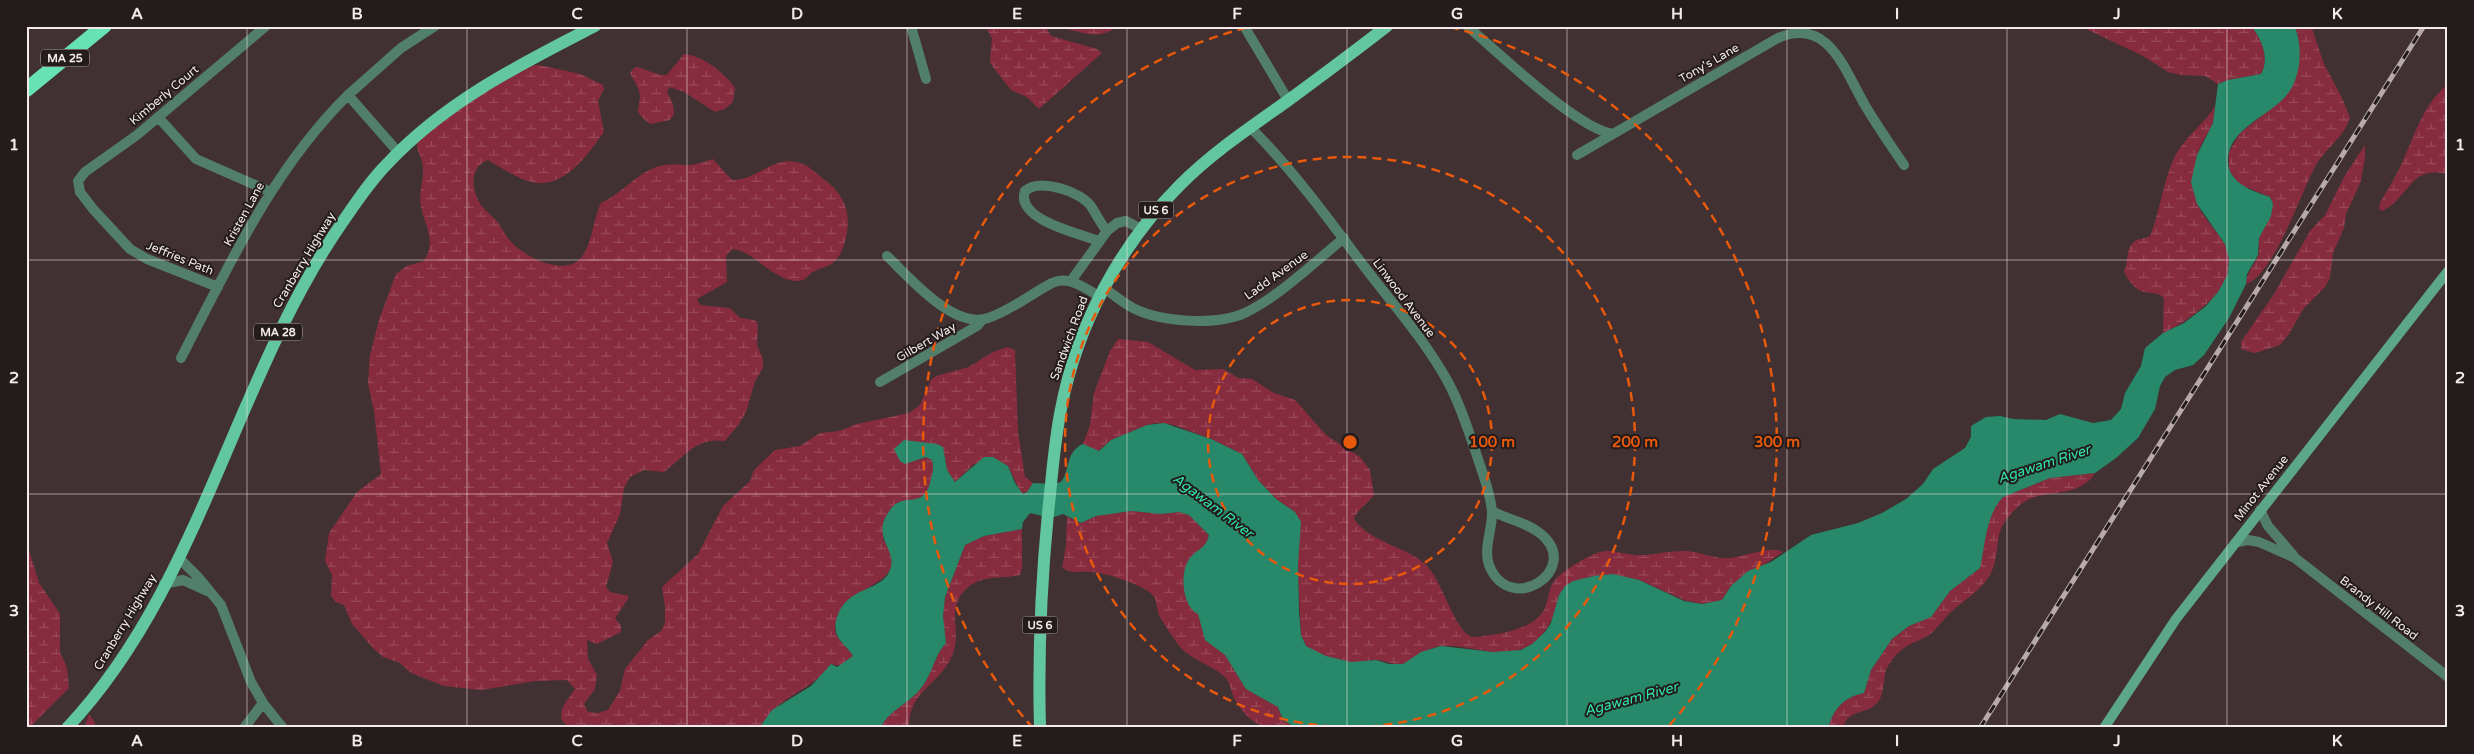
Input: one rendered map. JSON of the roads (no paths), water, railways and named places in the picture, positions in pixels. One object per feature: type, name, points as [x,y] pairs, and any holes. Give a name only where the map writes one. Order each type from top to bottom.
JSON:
[{"type":"highway","name":"MA 25","points":[[26,90],[104,26]]},
{"type":"main road","name":"Cranberry Highway","points":[[67,728],[117,665],[164,584],[207,495],[267,355],[295,300],[336,231],[374,179],[398,152],[465,97],[524,63],[595,26]]},
{"type":"main road","name":"Sandwich Road","points":[[1040,728],[1039,642],[1047,523],[1064,394],[1082,336],[1101,292],[1141,229],[1190,175],[1250,127],[1387,26]]},
{"type":"main road","name":"Minot Avenue","points":[[2104,728],[2161,640],[2260,510],[2448,271]]},
{"type":"street","name":"Kimberly Court","points":[[78,181],[85,172],[158,117],[266,26]]},
{"type":"street","name":"Kristen Lane","points":[[181,358],[270,192],[296,155],[348,95],[389,58],[435,26]]},
{"type":"street","points":[[911,26],[926,79]]},
{"type":"street","points":[[1244,26],[1288,100]]},
{"type":"street","points":[[1467,26],[1574,115],[1598,130],[1613,134]]},
{"type":"street","name":"Tony's Lane","points":[[1577,155],[1776,39],[1790,33],[1800,32],[1825,42],[1836,53],[1866,108],[1904,165]]},
{"type":"street","points":[[348,95],[398,152]]},
{"type":"street","points":[[158,117],[186,150],[200,161],[270,192]]},
{"type":"street","name":"Linwood Avenue","points":[[1250,127],[1289,168],[1344,238],[1402,314],[1449,382],[1483,474],[1492,511],[1488,556],[1491,568],[1501,580],[1512,587],[1525,589],[1538,584],[1548,573],[1554,560],[1550,543],[1533,528],[1492,511]]},
{"type":"street","name":"Jeffries Path","points":[[78,181],[80,192],[93,209],[130,249],[147,259],[218,287]]},
{"type":"street","points":[[1098,241],[1059,229],[1040,218],[1026,203],[1024,196],[1027,189],[1048,186],[1072,193],[1089,203],[1106,231]]},
{"type":"street","points":[[1070,281],[1106,231],[1121,221],[1132,222],[1141,229]]},
{"type":"street","name":"Ladd Avenue","points":[[1070,281],[1101,292],[1136,310],[1166,317],[1205,320],[1229,318],[1262,302],[1344,238]]},
{"type":"street","points":[[887,256],[943,306],[964,318],[982,320]]},
{"type":"street","name":"Gilbert Way","points":[[880,382],[928,356],[977,326],[982,320],[999,313],[1057,280],[1070,281]]},
{"type":"street","name":"Brandy Hill Road","points":[[2260,510],[2268,526],[2295,558],[2448,677]]},
{"type":"street","name":"Brandy Hill Road","points":[[2235,543],[2256,541],[2295,558]]},
{"type":"street","points":[[178,558],[221,605],[248,676],[262,703],[283,728]]},
{"type":"street","points":[[164,584],[184,580],[210,593]]},
{"type":"street","points":[[244,728],[262,703]]},
{"type":"water","name":"Agawam River","points":[[2251,26],[2294,26],[2299,41],[2300,58],[2297,75],[2291,89],[2274,107],[2243,130],[2229,150],[2228,163],[2233,176],[2243,186],[2270,197],[2273,204],[2271,216],[2259,238],[2258,255],[2247,274],[2246,284],[2229,318],[2204,355],[2193,365],[2175,370],[2165,377],[2160,386],[2155,409],[2138,438],[2116,458],[2095,473],[2050,478],[2003,497],[1997,504],[1990,521],[1980,568],[1950,591],[1931,617],[1909,626],[1892,639],[1871,670],[1864,693],[1850,698],[1840,705],[1836,709],[1828,728],[1297,728],[1283,720],[1278,707],[1246,689],[1225,655],[1205,640],[1198,614],[1188,604],[1183,580],[1184,571],[1190,558],[1204,546],[1209,535],[1189,515],[1179,512],[1161,514],[1131,511],[1096,516],[1081,523],[1063,514],[1051,518],[1030,513],[1023,522],[1022,529],[984,536],[965,545],[945,597],[943,616],[946,643],[922,687],[887,717],[880,728],[759,728],[772,710],[811,686],[831,664],[837,667],[853,656],[837,635],[837,617],[848,600],[877,584],[888,574],[891,558],[883,537],[884,520],[895,504],[924,495],[928,489],[932,474],[932,460],[926,457],[905,464],[900,461],[894,449],[904,440],[937,444],[943,447],[947,470],[955,482],[984,457],[993,457],[1008,466],[1015,483],[1023,494],[1027,492],[1033,483],[1054,484],[1061,482],[1073,451],[1077,447],[1083,444],[1099,451],[1111,440],[1147,425],[1164,423],[1211,439],[1242,454],[1258,480],[1276,499],[1295,512],[1301,522],[1298,565],[1299,611],[1301,635],[1306,646],[1326,656],[1351,662],[1376,660],[1389,664],[1403,664],[1421,652],[1441,646],[1493,652],[1521,650],[1532,644],[1545,632],[1551,623],[1559,595],[1565,586],[1573,581],[1594,576],[1613,574],[1639,580],[1684,601],[1702,604],[1722,600],[1731,586],[1748,571],[1771,562],[1811,535],[1858,523],[1882,513],[1906,499],[1923,484],[1933,469],[1965,448],[1971,437],[1971,426],[1986,417],[2000,416],[2013,419],[2046,420],[2060,414],[2093,423],[2111,420],[2121,409],[2125,393],[2141,366],[2145,348],[2163,333],[2184,323],[2206,306],[2218,292],[2228,274],[2229,259],[2225,244],[2197,204],[2191,182],[2197,155],[2213,123],[2218,84],[2228,80],[2261,74],[2264,68],[2265,56],[2263,49]]},
{"type":"railway","points":[[1980,728],[2424,26]]}]
